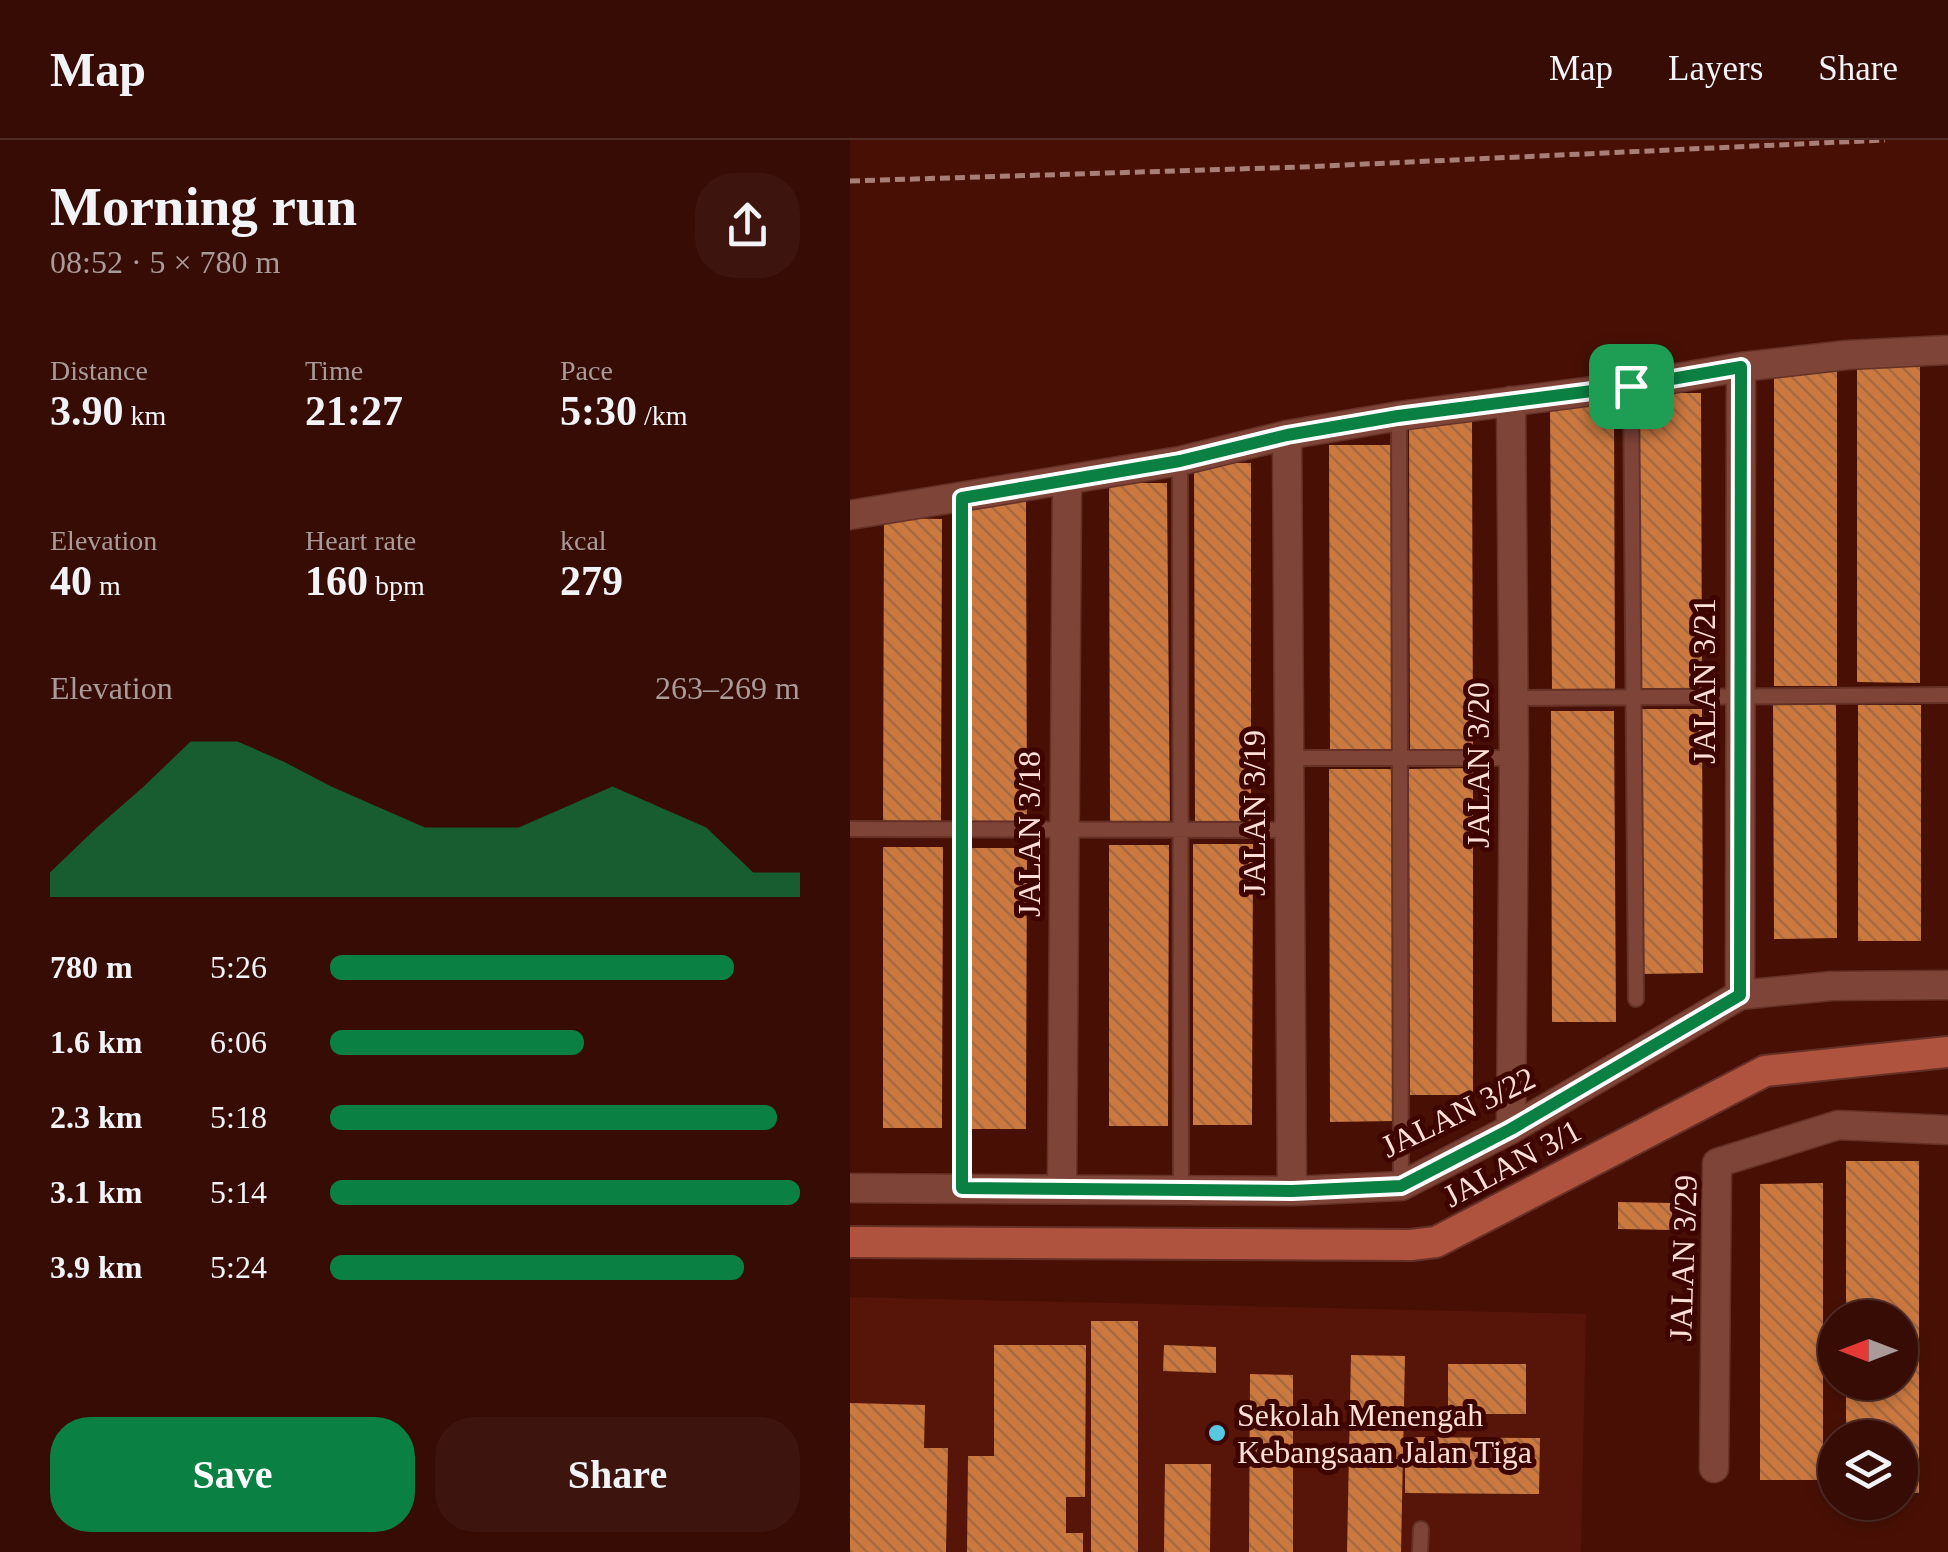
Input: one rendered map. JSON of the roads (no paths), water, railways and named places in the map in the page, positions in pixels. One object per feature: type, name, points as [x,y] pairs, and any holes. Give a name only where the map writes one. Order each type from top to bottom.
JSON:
[{"type":"street","points":[[850,515],[1180,461],[1287,435],[1398,416],[1631,386],[1741,367],[1864,353],[1948,350]]},
{"type":"street","name":"JALAN 3/21","points":[[1740,995],[1741,367]]},
{"type":"street","name":"JALAN 3/20","points":[[1511,1129],[1512,401]]},
{"type":"street","name":"JALAN 3/19","points":[[1287,435],[1292,1191]]},
{"type":"street","name":"JALAN 3/18","points":[[1062,1188],[1067,481]]},
{"type":"street","name":"JALAN 3/22","points":[[850,1188],[1292,1191],[1401,1186],[1511,1129],[1740,995],[1831,986],[1948,986]]},
{"type":"street","name":"JALAN 3/1","points":[[850,1242],[1436,1242],[1765,1071],[1948,1052]]},
{"type":"street","name":"JALAN 3/29","points":[[1714,1468],[1717,1163],[1838,1125],[1948,1130]]},
{"type":"lane","points":[[1631,386],[1636,999]]},
{"type":"lane","points":[[1398,416],[1401,1186]]},
{"type":"lane","points":[[1180,461],[1181,1190]]},
{"type":"lane","points":[[962,498],[962,1188]]},
{"type":"lane","points":[[1514,698],[1948,695]]},
{"type":"lane","points":[[1289,758],[1514,758]]},
{"type":"lane","points":[[850,830],[1290,830]]},
{"type":"lane","points":[[1420,1552],[1421,1529]]},
{"type":"place","name":"Sekolah Menengah Kebangsaan Jalan Tiga","points":[[1217,1433]]}]
